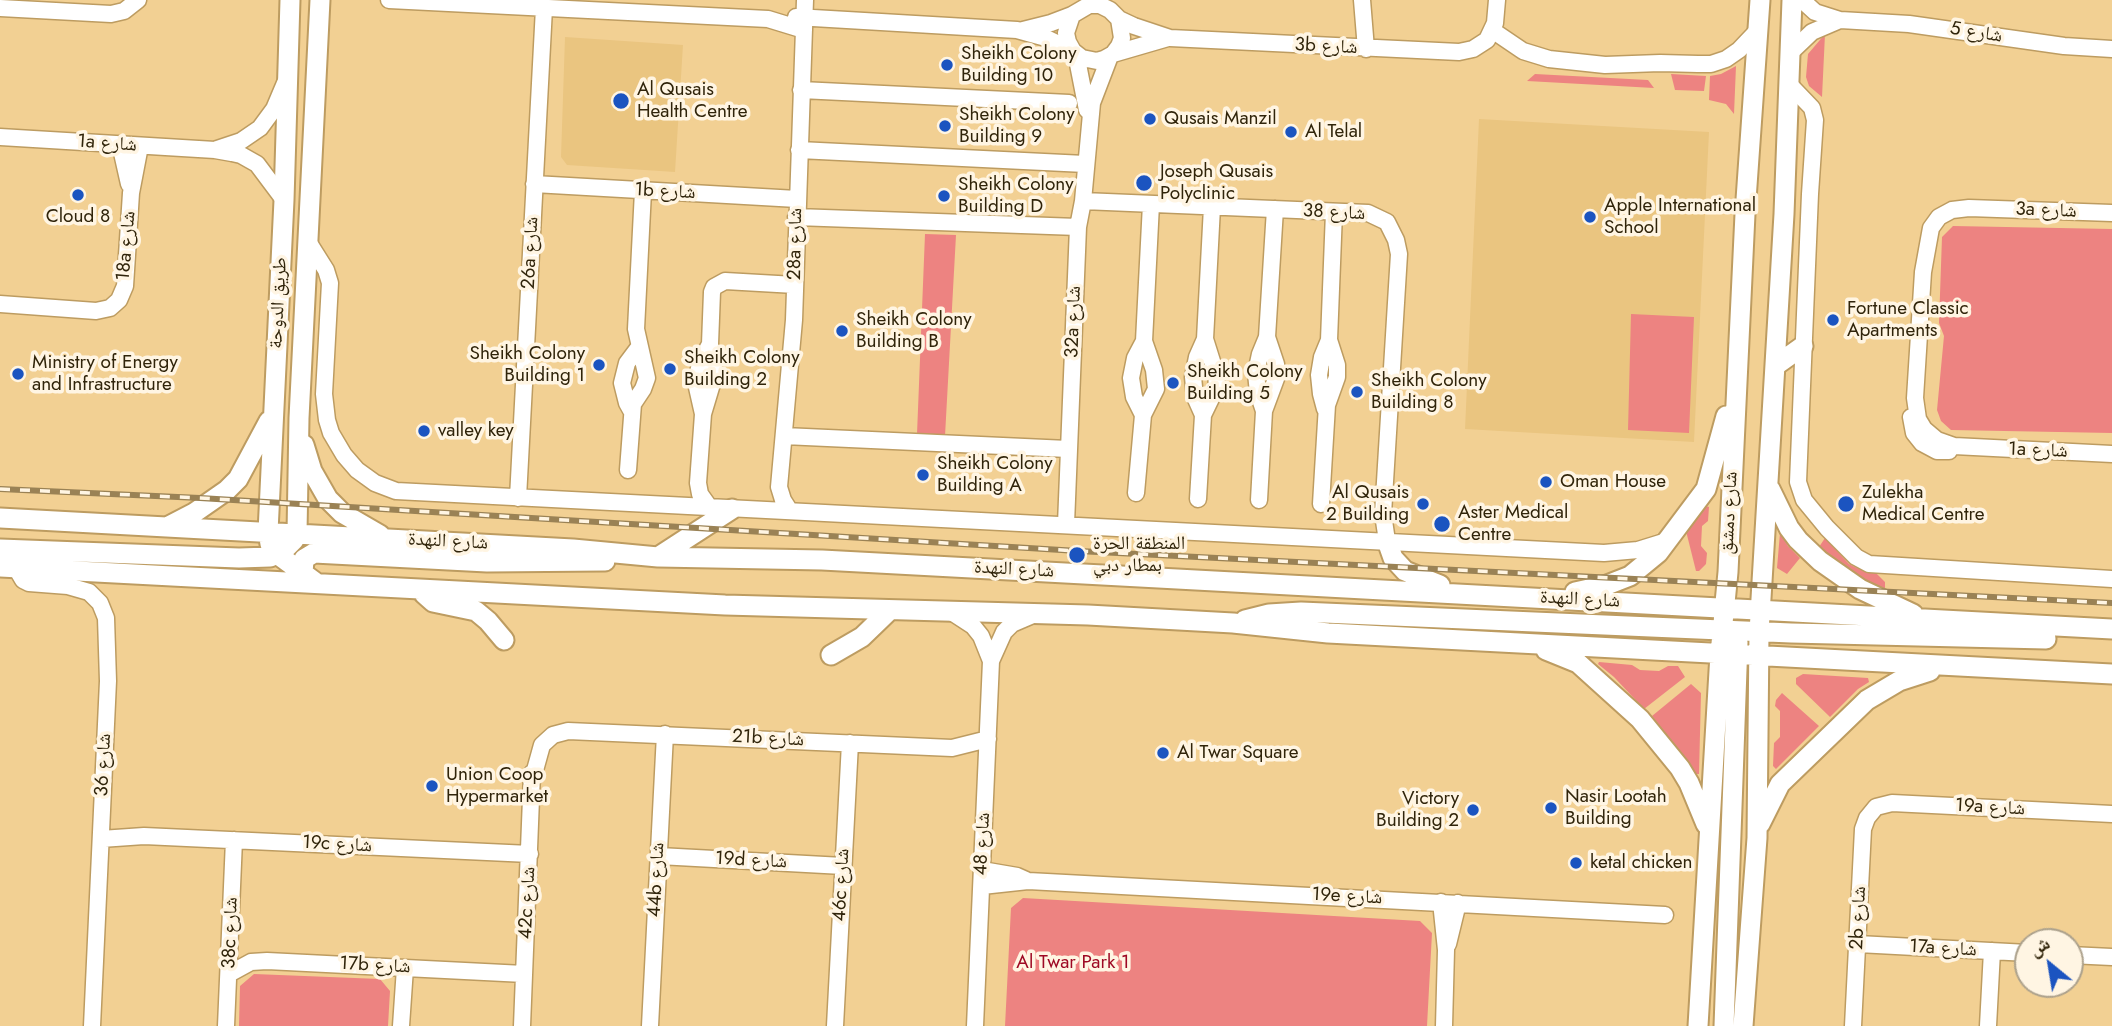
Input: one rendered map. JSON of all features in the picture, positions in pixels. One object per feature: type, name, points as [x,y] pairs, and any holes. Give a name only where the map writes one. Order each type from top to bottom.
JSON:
[{"type":"main road","name":"طريق الدوحة","points":[[277,554],[270,544],[268,532],[284,200],[290,0]]},
{"type":"main road","name":"طريق الدوحة","points":[[297,533],[299,418],[320,0]]},
{"type":"main road","name":"شارع دمشق","points":[[1743,1026],[1756,838],[1759,632],[1742,609],[1736,385],[1760,0]]},
{"type":"main road","name":"شارع دمشق","points":[[1698,1026],[1709,830],[1731,630],[1742,609],[1768,484],[1792,0]]},
{"type":"main road","points":[[1775,366],[1803,346]]},
{"type":"main road","points":[[1538,598],[1596,588],[1618,581],[1650,562],[1703,496],[1710,482],[1736,385]]},
{"type":"main road","points":[[166,527],[194,513],[238,479],[274,411]]},
{"type":"main road","points":[[299,418],[312,471],[328,499],[342,513],[388,539]]},
{"type":"main road","points":[[1768,484],[1789,528],[1827,567],[1860,589],[1927,620]]},
{"type":"main road","points":[[310,579],[304,559],[314,554],[573,563],[649,556],[732,509]]},
{"type":"main road","name":"شارع النهدة","points":[[0,518],[573,549],[649,556],[822,560],[2112,629]]},
{"type":"main road","points":[[0,549],[270,557],[289,546],[297,533]]},
{"type":"main road","points":[[1387,541],[1393,558],[1405,571],[1422,580],[1472,594]]},
{"type":"main road","points":[[277,554],[310,579]]},
{"type":"main road","points":[[8,568],[310,579],[421,590],[1233,623],[1300,631],[2112,674]]},
{"type":"main road","points":[[421,590],[433,602],[476,611],[505,640]]},
{"type":"main road","points":[[831,655],[862,637],[890,610]]},
{"type":"main road","points":[[1233,623],[1269,614],[1301,612],[1759,632],[2112,640]]},
{"type":"main road","points":[[1529,644],[1578,663],[1640,719],[1680,768],[1709,830]]},
{"type":"main road","points":[[1724,1026],[1729,654]]},
{"type":"main road","points":[[1756,838],[1765,810],[1780,784],[1867,700],[1899,681],[1950,667]]},
{"type":"street","points":[[389,0],[768,19],[782,17],[804,24],[1017,30],[1051,23],[1078,8],[1100,5],[1112,10],[1122,38],[1111,55],[1097,61],[1083,58],[1045,38],[1017,30]]},
{"type":"street","name":"28a شارع","points":[[765,510],[774,500],[779,487],[790,386],[805,0]]},
{"type":"street","points":[[1497,0],[1492,30],[1523,51],[1558,61],[1605,65],[1711,64],[1740,50],[1758,30]]},
{"type":"street","name":"شارع 5","points":[[1802,0],[1815,12],[1840,20],[1909,24],[2064,46],[2112,49]]},
{"type":"street","points":[[0,8],[111,14],[134,4]]},
{"type":"street","points":[[1358,48],[1362,4]]},
{"type":"street","name":"26a شارع","points":[[518,498],[544,8]]},
{"type":"street","points":[[1074,52],[1066,33],[1078,8]]},
{"type":"street","name":"3b شارع","points":[[1112,10],[1148,32],[1170,38],[1358,48],[1459,52],[1481,45],[1492,30]]},
{"type":"street","name":"شارع 5","points":[[1791,52],[1812,32],[1840,20]]},
{"type":"street","name":"3b شارع","points":[[1111,55],[1170,38]]},
{"type":"street","name":"32a شارع","points":[[1074,52],[1089,120]]},
{"type":"street","name":"32a شارع","points":[[1066,524],[1078,227],[1083,201],[1089,120],[1096,87],[1111,55]]},
{"type":"street","name":"1a شارع","points":[[215,150],[241,141],[261,128],[274,108],[287,79]]},
{"type":"street","points":[[1789,84],[1804,97],[1814,114],[1798,482],[1801,495],[1827,528],[1862,561],[1877,566],[2112,579]]},
{"type":"street","points":[[801,90],[1069,103]]},
{"type":"street","name":"1a شارع","points":[[0,137],[215,150],[241,155],[257,164],[284,200]]},
{"type":"street","name":"18a شارع","points":[[120,144],[131,193]]},
{"type":"street","name":"18a شارع","points":[[0,304],[96,311],[116,303],[125,286],[131,193],[140,146]]},
{"type":"street","points":[[799,150],[1085,164]]},
{"type":"street","name":"1b شارع","points":[[534,184],[797,199]]},
{"type":"street","points":[[628,470],[634,400],[643,389],[647,378],[636,329],[643,191]]},
{"type":"street","name":"شارع 38","points":[[1083,201],[1368,213],[1381,218],[1391,228],[1398,246],[1383,514],[1387,541]]},
{"type":"street","points":[[1136,493],[1143,415],[1156,389],[1154,370],[1144,341],[1151,204]]},
{"type":"street","points":[[1198,499],[1203,415],[1215,392],[1217,380],[1205,339],[1212,206]]},
{"type":"street","points":[[1259,500],[1265,411],[1277,376],[1267,337],[1275,209]]},
{"type":"street","name":"3a شارع","points":[[1923,272],[1931,228],[1939,217],[1952,210],[2112,213]]},
{"type":"street","points":[[1321,504],[1326,412],[1338,377],[1329,341],[1334,212]]},
{"type":"street","points":[[796,217],[1078,227]]},
{"type":"street","points":[[309,243],[326,270],[330,283],[325,407],[331,433],[344,455],[367,478],[396,491],[1609,553],[1638,550],[1667,541]]},
{"type":"street","name":"1a شارع","points":[[1923,272],[1915,398],[1911,420],[1918,439],[1937,451],[1965,448],[2112,454]]},
{"type":"street","points":[[710,508],[698,487],[704,414],[715,374],[710,344],[712,292],[719,283],[731,280],[795,285]]},
{"type":"street","points":[[1203,415],[1195,397],[1193,377],[1197,357],[1205,339]]},
{"type":"street","points":[[1143,415],[1134,397],[1132,378],[1135,358],[1144,341]]},
{"type":"street","points":[[632,412],[622,383],[627,363],[639,347]]},
{"type":"street","points":[[784,436],[1068,449]]},
{"type":"street","points":[[779,487],[790,511]]},
{"type":"street","name":"شارع 36","points":[[8,568],[23,580],[82,588],[100,603],[106,618],[108,681],[92,1026]]},
{"type":"street","name":"شارع 48","points":[[950,611],[973,626],[981,636],[991,661]]},
{"type":"street","name":"شارع 48","points":[[975,1026],[991,661],[1004,632],[1012,624],[1036,614]]},
{"type":"street","name":"21b شارع","points":[[532,781],[540,751],[547,740],[560,733],[585,730],[952,748],[988,739]]},
{"type":"street","name":"44b شارع","points":[[650,1026],[665,734]]},
{"type":"street","name":"46c شارع","points":[[835,1026],[850,743]]},
{"type":"street","name":"21b شارع","points":[[952,748],[987,764]]},
{"type":"street","name":"42c شارع","points":[[522,1026],[532,781]]},
{"type":"street","name":"19a شارع","points":[[1871,812],[1883,804],[1892,803],[2112,814]]},
{"type":"street","name":"2b شارع","points":[[1853,1026],[1863,829],[1871,812]]},
{"type":"street","name":"19c شارع","points":[[101,833],[129,831],[144,836],[530,854]]},
{"type":"street","name":"38c شارع","points":[[226,1026],[234,840]]},
{"type":"street","name":"19d شارع","points":[[659,856],[843,866]]},
{"type":"street","name":"19e شارع","points":[[982,878],[1017,876],[1028,881],[1665,915]]},
{"type":"street","points":[[1441,902],[1446,950],[1444,1026]]},
{"type":"street","points":[[1446,950],[1458,903]]},
{"type":"street","name":"17a شارع","points":[[1857,944],[2014,952]]},
{"type":"street","points":[[1988,1026],[1992,951]]},
{"type":"street","points":[[2084,956],[2112,957]]},
{"type":"street","name":"17b شارع","points":[[229,974],[251,962],[267,961],[524,974]]},
{"type":"street","points":[[401,1026],[405,968]]},
{"type":"shaded area","name":"Al Qusais Health Centre","points":[[565,37],[683,45],[675,172],[567,165],[561,157]]},
{"type":"shaded area","name":"Apple International School","points":[[1479,119],[1709,132],[1694,442],[1465,429]]},
{"type":"green space","points":[[1825,34],[1822,97],[1809,86],[1806,77],[1808,54]]},
{"type":"green space","points":[[1736,66],[1734,114],[1726,104],[1709,100],[1710,76]]},
{"type":"green space","points":[[1535,74],[1648,80],[1654,88],[1527,81]]},
{"type":"green space","points":[[1671,74],[1706,76],[1704,91],[1675,90]]},
{"type":"green space","points":[[1953,226],[2112,229],[2112,433],[1951,430],[1941,421],[1937,410],[1944,336],[1939,323],[1942,237]]},
{"type":"green space","points":[[925,234],[956,235],[945,436],[917,434]]},
{"type":"green space","points":[[1631,314],[1694,317],[1689,433],[1628,430]]},
{"type":"green space","points":[[1706,506],[1709,507],[1708,521],[1702,526],[1701,546],[1707,553],[1706,564],[1696,571],[1686,531]]},
{"type":"green space","points":[[1780,533],[1800,558],[1787,574],[1777,568]]},
{"type":"green space","points":[[1825,538],[1849,564],[1861,570],[1875,572],[1885,582],[1885,598],[1817,550]]},
{"type":"green space","points":[[1599,662],[1659,671],[1668,666],[1678,666],[1685,677],[1644,709],[1598,664]]},
{"type":"green space","points":[[1803,674],[1868,678],[1869,682],[1858,689],[1830,717],[1796,684],[1796,678]]},
{"type":"green space","points":[[1691,684],[1701,693],[1699,774],[1696,774],[1652,716]]},
{"type":"green space","points":[[1782,693],[1819,726],[1776,769],[1773,766],[1774,743],[1780,737],[1780,711],[1775,706]]},
{"type":"green space","name":"Al Twar Park 1","points":[[1023,898],[1420,921],[1432,933],[1427,1026],[1005,1026],[1011,908]]},
{"type":"green space","points":[[254,974],[380,979],[390,991],[388,1026],[239,1026],[240,986]]},
{"type":"railway","points":[[0,489],[200,498],[1078,551],[2112,603]]},
{"type":"place","name":"Sheikh Colony Building 10","points":[[947,65]]},
{"type":"place","name":"Al Qusais Health Centre","points":[[621,101]]},
{"type":"place","name":"Qusais Manzil","points":[[1150,119]]},
{"type":"place","name":"Sheikh Colony Building 9","points":[[945,126]]},
{"type":"place","name":"Al Telal","points":[[1291,132]]},
{"type":"place","name":"Joseph Qusais Polyclinic","points":[[1144,183]]},
{"type":"place","name":"Cloud 8","points":[[78,195]]},
{"type":"place","name":"Sheikh Colony Building D","points":[[944,196]]},
{"type":"place","name":"Apple International School","points":[[1590,217]]},
{"type":"place","name":"Fortune Classic Apartments","points":[[1833,320]]},
{"type":"place","name":"Sheikh Colony Building B","points":[[842,331]]},
{"type":"place","name":"Sheikh Colony Building 1","points":[[599,365]]},
{"type":"place","name":"Sheikh Colony Building 2","points":[[670,369]]},
{"type":"place","name":"Ministry of Energy and Infrastructure","points":[[18,374]]},
{"type":"place","name":"Sheikh Colony Building 5","points":[[1173,383]]},
{"type":"place","name":"Sheikh Colony Building 8","points":[[1357,392]]},
{"type":"place","name":"valley key","points":[[424,431]]},
{"type":"place","name":"Sheikh Colony Building A","points":[[923,475]]},
{"type":"place","name":"Oman House","points":[[1546,482]]},
{"type":"place","name":"Al Qusais 2 Building","points":[[1423,504]]},
{"type":"place","name":"Zulekha Medical Centre","points":[[1846,504]]},
{"type":"place","name":"Aster Medical Centre","points":[[1442,524]]},
{"type":"place","name":"المنطقة الحرة بمطار دبي","points":[[1077,555]]},
{"type":"place","name":"Al Twar Square","points":[[1163,753]]},
{"type":"place","name":"Union Coop Hypermarket","points":[[432,786]]},
{"type":"place","name":"Nasir Lootah Building","points":[[1551,808]]},
{"type":"place","name":"Victory Building 2","points":[[1473,810]]},
{"type":"place","name":"ketal chicken","points":[[1576,863]]}]
